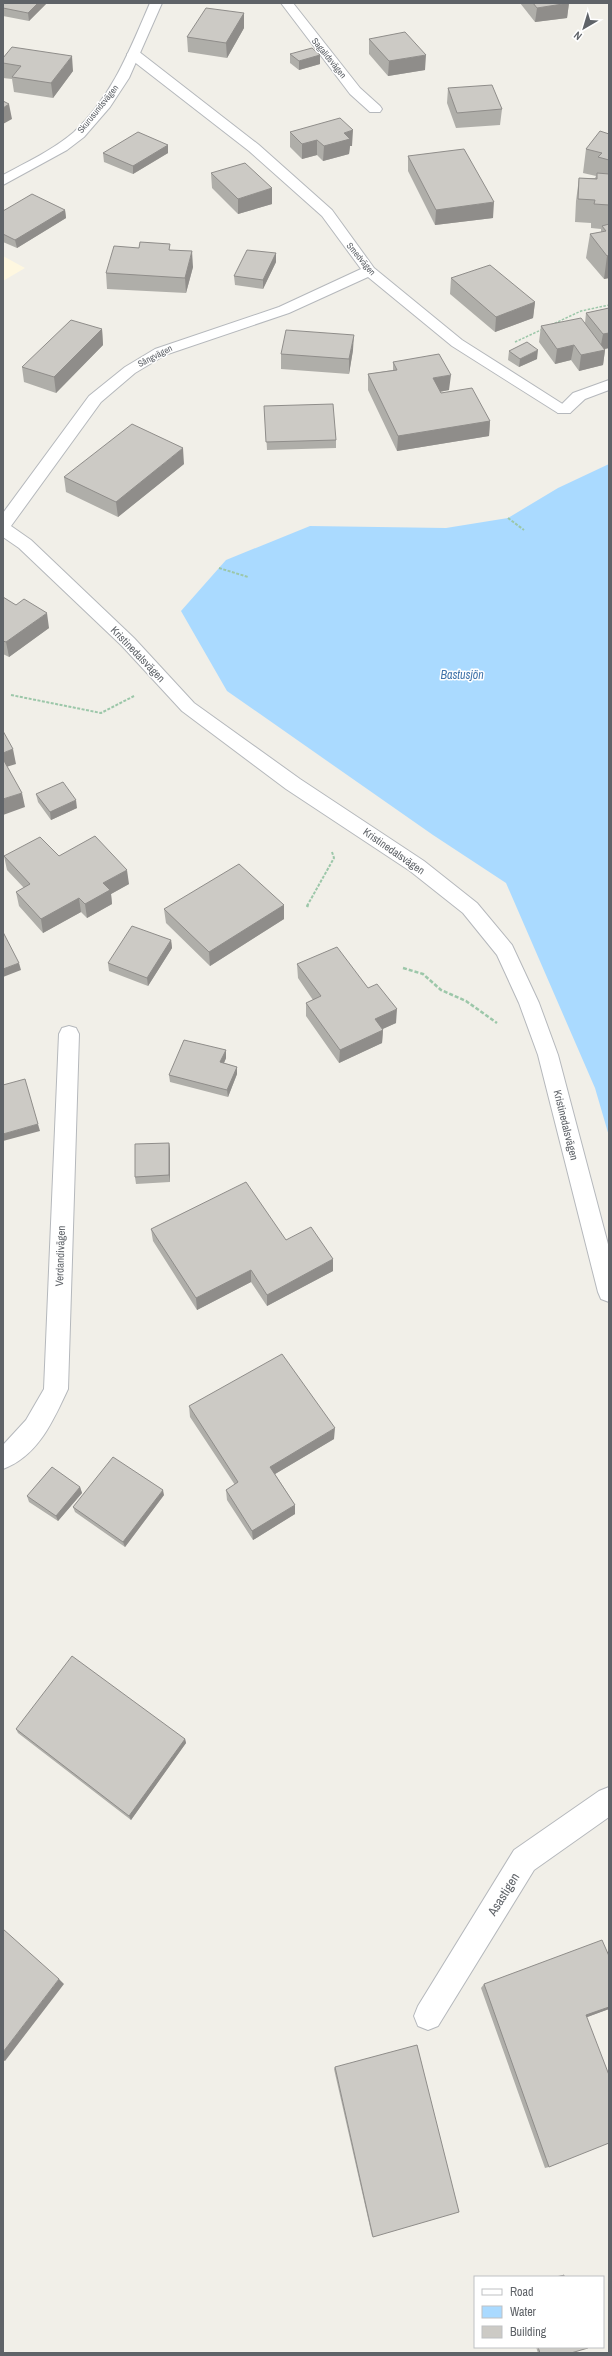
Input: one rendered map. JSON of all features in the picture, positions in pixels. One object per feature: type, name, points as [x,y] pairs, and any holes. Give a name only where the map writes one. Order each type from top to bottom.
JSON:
[{"type":"street","name":"Skurusundsvägen","points":[[3,181],[62,147],[79,134],[114,91],[133,54],[156,3]]},
{"type":"street","name":"Sagalidsvägen","points":[[287,3],[355,90],[375,109]]},
{"type":"street","name":"Smedvägen","points":[[133,54],[254,148],[327,213],[369,271],[457,343],[564,410],[579,396],[609,385]]},
{"type":"street","name":"Sångvägen","points":[[3,525],[94,399],[130,370],[160,352],[284,310],[369,271]]},
{"type":"street","name":"Kristinedalsvägen","points":[[3,529],[25,544],[128,642],[188,707],[317,799],[417,866],[470,908],[505,951],[529,1004],[548,1055],[609,1292]]},
{"type":"street","name":"Verdandivägen","points":[[3,1458],[11,1455],[28,1436],[45,1412],[56,1389],[68,1034]]},
{"type":"street","name":"Asastigen","points":[[428,2016],[524,1860],[609,1801]]},
{"type":"path","points":[[482,359],[582,311],[609,305]]},
{"type":"path","points":[[508,518],[524,530]]},
{"type":"path","points":[[219,568],[248,577]]},
{"type":"path","points":[[11,695],[101,713],[136,695]]},
{"type":"path","points":[[307,907],[334,858],[317,799]]},
{"type":"path","points":[[403,968],[423,974],[441,990],[466,1001],[502,1027]]},
{"type":"shaded area","points":[[3,256],[25,268],[3,281]]},
{"type":"water","name":"Bastusjön","points":[[609,464],[609,1136],[595,1088],[506,883],[433,835],[227,691],[181,611],[226,560],[310,526],[446,528],[508,518],[558,488]]},
{"type":"building","points":[[3,3],[38,3],[28,13],[3,8]]},
{"type":"building","points":[[533,3],[569,3],[537,8]]},
{"type":"building","points":[[206,8],[244,13],[226,43],[187,37]]},
{"type":"building","points":[[405,32],[426,55],[389,61],[369,39]]},
{"type":"building","points":[[12,47],[72,56],[51,83],[12,77],[21,66],[3,63],[3,58]]},
{"type":"building","points":[[312,48],[320,55],[299,61],[290,54]]},
{"type":"building","points":[[492,85],[502,109],[457,113],[448,88]]},
{"type":"building","points":[[3,101],[9,104],[3,108]]},
{"type":"building","points":[[340,118],[353,130],[344,133],[350,139],[324,146],[317,140],[302,144],[290,132]]},
{"type":"building","points":[[600,131],[609,134],[609,160],[598,157],[602,153],[586,149]]},
{"type":"building","points":[[138,132],[168,145],[133,166],[103,153]]},
{"type":"building","points":[[464,149],[494,202],[436,210],[408,156]]},
{"type":"building","points":[[245,163],[272,188],[238,199],[211,173]]},
{"type":"building","points":[[597,173],[609,174],[609,205],[594,204],[595,200],[578,199],[579,178],[597,179]]},
{"type":"building","points":[[32,194],[65,210],[15,240],[3,234],[3,211]]},
{"type":"building","points":[[609,224],[609,255],[607,256],[590,234],[606,231],[602,226]]},
{"type":"building","points":[[140,242],[170,244],[169,250],[192,251],[185,278],[106,273],[114,246],[139,248]]},
{"type":"building","points":[[247,250],[276,253],[263,280],[234,276]]},
{"type":"building","points":[[490,265],[535,302],[496,317],[451,278]]},
{"type":"building","points":[[609,308],[609,333],[603,334],[586,313]]},
{"type":"building","points":[[581,318],[605,350],[581,355],[574,345],[557,349],[541,326]]},
{"type":"building","points":[[71,320],[102,329],[54,377],[22,367]]},
{"type":"building","points":[[286,330],[354,335],[349,359],[281,354]]},
{"type":"building","points":[[527,342],[538,350],[520,359],[509,351]]},
{"type":"building","points":[[439,354],[451,375],[433,378],[441,393],[472,388],[490,421],[398,436],[368,374],[397,370],[393,362]]},
{"type":"building","points":[[333,404],[336,440],[266,442],[264,406]]},
{"type":"building","points":[[132,424],[183,448],[116,502],[64,477]]},
{"type":"building","points":[[3,597],[16,605],[24,599],[47,613],[6,642],[3,641]]},
{"type":"building","points":[[3,731],[13,749],[3,753]]},
{"type":"building","points":[[3,759],[22,793],[3,799]]},
{"type":"building","points":[[63,782],[76,800],[50,812],[36,794]]},
{"type":"building","points":[[95,836],[127,870],[103,883],[110,890],[85,904],[79,898],[41,919],[16,892],[30,884],[4,856],[40,837],[59,856]]},
{"type":"building","points":[[239,864],[284,905],[209,952],[164,909]]},
{"type":"building","points":[[132,926],[171,940],[147,978],[108,963]]},
{"type":"building","points":[[3,932],[19,963],[3,969]]},
{"type":"building","points":[[337,947],[368,988],[377,984],[397,1009],[375,1019],[383,1030],[340,1050],[306,1003],[321,996],[297,964]]},
{"type":"building","points":[[184,1040],[226,1050],[220,1062],[237,1067],[227,1090],[169,1075]]},
{"type":"building","points":[[25,1079],[38,1124],[3,1134],[3,1085]]},
{"type":"building","points":[[169,1143],[169,1175],[135,1177],[135,1144]]},
{"type":"building","points":[[246,1182],[286,1240],[311,1227],[333,1259],[267,1295],[251,1270],[196,1298],[151,1229]]},
{"type":"building","points":[[282,1354],[335,1428],[270,1467],[295,1505],[252,1531],[226,1490],[238,1482],[189,1406]]},
{"type":"building","points":[[113,1457],[163,1490],[123,1542],[73,1507]]},
{"type":"building","points":[[52,1467],[80,1487],[56,1516],[27,1496]]},
{"type":"building","points":[[72,1656],[185,1739],[129,1816],[16,1729]]},
{"type":"building","points":[[3,1929],[59,1979],[3,2052]]},
{"type":"building","points":[[602,1940],[609,1956],[609,2007],[586,2015],[609,2075],[609,2143],[549,2167],[484,1984]]},
{"type":"building","points":[[417,2045],[459,2212],[373,2237],[335,2067]]},
{"type":"building","points":[[538,2348],[588,2348],[571,2353],[540,2353]]}]
